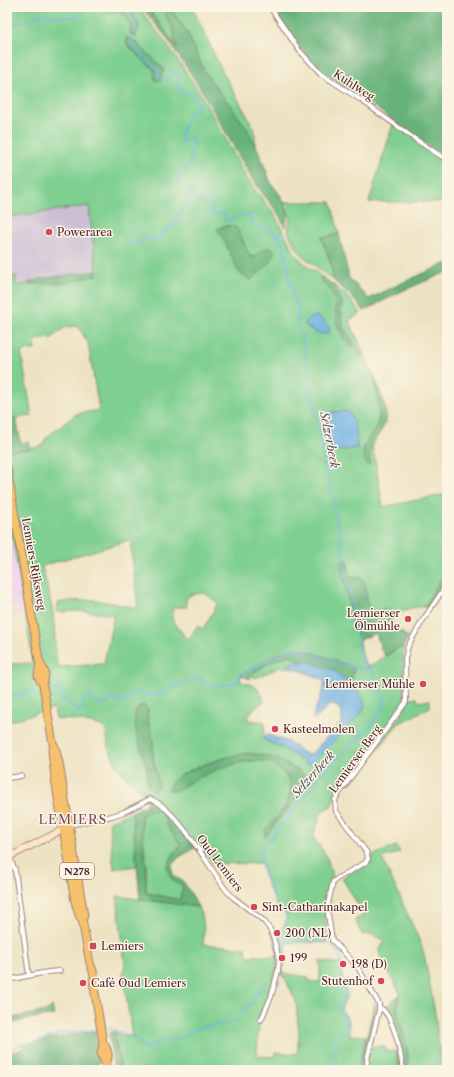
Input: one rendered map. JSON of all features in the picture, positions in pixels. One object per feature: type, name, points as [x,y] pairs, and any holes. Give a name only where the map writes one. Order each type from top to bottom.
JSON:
[{"type":"main road","name":"Lemiers-Rijksweg","points":[[7,468],[40,663],[38,676],[43,685],[53,744],[57,753],[67,827],[84,916],[82,919],[90,963],[88,969],[92,980],[103,1043],[108,1054],[107,1067]]},
{"type":"street","name":"Kuhlweg","points":[[270,7],[299,50],[321,74],[447,160]]},
{"type":"street","points":[[7,521],[11,525],[16,524]]},
{"type":"street","name":"Lemierser Berg","points":[[379,1007],[375,995],[362,973],[348,956],[333,942],[330,930],[327,908],[333,882],[363,865],[367,862],[368,856],[336,811],[336,800],[340,792],[406,702],[405,659],[408,646],[447,584]]},
{"type":"street","points":[[7,778],[21,776]]},
{"type":"street","name":"Oud Lemiers","points":[[67,827],[124,812],[150,799],[158,803],[174,817],[228,892],[261,918],[271,931],[278,957],[278,969],[271,997],[261,1020]]},
{"type":"street","points":[[29,976],[15,870],[8,857],[67,827]]},
{"type":"street","points":[[7,980],[60,971]]},
{"type":"street","points":[[366,1070],[379,1007],[384,1010],[392,1026],[400,1052],[403,1070]]},
{"type":"shaded area","name":"Powerarea","points":[[89,206],[97,275],[7,292],[7,217]]},
{"type":"shaded area","points":[[13,540],[25,614],[7,619],[7,613],[18,611],[17,606],[7,608],[7,541]]},
{"type":"green space","points":[[7,7],[138,7],[163,39],[197,88],[250,183],[274,214],[295,253],[303,262],[321,276],[321,280],[332,292],[341,333],[349,343],[362,354],[343,328],[341,315],[342,303],[334,285],[350,299],[361,313],[349,320],[375,378],[379,407],[377,427],[366,443],[363,451],[369,456],[372,444],[383,507],[447,494],[447,569],[424,607],[414,607],[406,610],[398,614],[390,621],[390,614],[371,610],[367,603],[366,597],[349,577],[347,559],[342,562],[342,569],[358,638],[360,640],[362,655],[365,662],[369,667],[398,648],[403,647],[404,701],[403,705],[337,792],[331,806],[322,811],[313,837],[326,855],[333,877],[330,880],[324,902],[328,943],[287,943],[282,973],[308,977],[308,981],[320,982],[320,961],[342,964],[342,975],[347,996],[341,1009],[349,1021],[349,1035],[366,1036],[359,1070],[147,1070],[146,1068],[121,1070],[114,1032],[122,1036],[132,1036],[123,973],[125,964],[117,896],[198,907],[204,925],[203,944],[246,948],[247,956],[276,956],[276,970],[271,991],[263,1013],[259,1019],[257,1056],[275,1057],[275,1052],[297,1054],[299,1035],[296,1001],[285,978],[279,974],[274,936],[276,934],[278,935],[287,917],[279,908],[272,896],[262,863],[213,864],[207,855],[194,848],[175,823],[157,804],[147,804],[146,796],[118,769],[109,749],[105,727],[81,721],[56,719],[54,708],[7,722],[7,664],[33,663],[13,540],[7,535],[7,523],[11,522],[7,502],[7,426],[11,451],[31,449],[43,445],[45,439],[76,414],[99,410],[88,343],[78,326],[65,327],[52,338],[35,340],[36,349],[21,352],[32,416],[7,419],[7,284],[11,277],[16,276],[15,284],[18,286],[26,284],[65,283],[97,275],[89,206],[7,217]],"holes":[[[225,226],[235,227],[239,232],[250,256],[255,257],[259,252],[250,280],[239,272],[218,229]],[[347,411],[352,417],[333,452],[329,439]],[[130,540],[138,608],[94,600],[58,603],[57,612],[83,611],[114,615],[104,664],[57,667],[53,612],[42,566]],[[205,593],[218,603],[203,629],[197,626],[188,641],[172,619],[173,607],[187,607],[186,599],[197,594]],[[301,649],[354,667],[352,678],[349,683],[362,698],[362,711],[359,716],[312,763],[306,763],[287,750],[263,739],[265,722],[247,720],[254,709],[264,702],[259,690],[249,684],[241,682],[240,675],[274,655]],[[141,705],[149,710],[147,713],[153,741],[153,758],[158,782],[148,785],[147,770],[137,735],[135,720],[136,710]],[[256,754],[271,757],[294,769],[302,790],[284,815],[265,830],[284,808],[291,789],[290,782],[279,768],[272,763],[253,761],[230,765],[195,779],[177,791],[174,780],[187,772],[219,759]]]},
{"type":"green space","points":[[104,7],[129,7],[139,25],[136,37],[131,35],[130,25],[123,13],[109,13],[103,10]]},
{"type":"green space","points":[[142,7],[147,7],[177,48],[172,27],[164,11],[167,7],[169,7],[187,32],[204,71],[246,127],[258,150],[271,183],[281,196],[288,214],[285,227],[278,213],[254,182],[198,84],[165,36]]},
{"type":"green space","points":[[147,7],[167,7],[164,11],[172,27],[178,48]]},
{"type":"green space","points":[[169,7],[192,7],[222,71],[254,128],[255,145],[243,123],[204,71],[187,32]]},
{"type":"green space","points":[[285,7],[447,7],[447,158],[368,102],[322,72],[301,49],[278,18]]},
{"type":"green space","points":[[126,37],[135,41],[164,69],[160,81],[155,80],[154,70],[127,45]]},
{"type":"green space","points":[[393,124],[447,161],[447,202],[369,202]]},
{"type":"green space","points":[[284,202],[331,202],[339,234],[321,238],[331,264],[333,280],[303,256],[295,246],[288,232],[290,217]]},
{"type":"green space","points":[[225,226],[235,227],[237,229],[250,256],[255,257],[266,248],[274,250],[274,254],[270,262],[263,270],[250,280],[239,272],[223,238],[217,229]]},
{"type":"green space","points":[[339,234],[349,278],[369,299],[447,263],[447,272],[402,291],[364,311],[349,294],[333,280],[331,264],[321,238]]},
{"type":"green space","points":[[97,271],[97,275],[65,283],[30,284],[29,282],[40,279]]},
{"type":"green space","points":[[321,276],[334,285],[342,303],[341,315],[343,328],[363,358],[350,347],[340,334],[337,323],[334,296],[331,290],[321,280]]},
{"type":"green space","points":[[375,378],[384,403],[386,418],[382,430],[370,449],[370,465],[367,465],[364,457],[365,445],[377,426],[379,419]]},
{"type":"green space","points":[[16,418],[21,443],[29,442],[31,449],[11,451],[7,419]]},
{"type":"green space","points":[[347,559],[349,577],[358,577],[363,580],[365,584],[367,603],[370,608],[375,612],[384,608],[387,609],[393,626],[408,637],[403,647],[398,648],[385,656],[376,633],[360,640],[358,638],[350,611],[342,569],[342,562]]},
{"type":"green space","points":[[447,569],[447,580],[427,608],[424,607]]},
{"type":"green space","points":[[293,649],[301,649],[354,667],[352,678],[349,683],[334,670],[288,655],[267,664],[247,678],[240,675],[274,655]]},
{"type":"green space","points":[[288,655],[303,661],[295,662],[289,665],[293,668],[280,667],[255,678],[253,675],[250,679],[247,678],[267,664]]},
{"type":"green space","points":[[409,698],[417,698],[418,702],[430,700],[430,707],[398,724],[350,784],[349,782],[400,716]]},
{"type":"green space","points":[[143,705],[149,710],[147,713],[153,739],[153,758],[159,786],[153,791],[148,787],[147,768],[135,724],[136,710]]},
{"type":"green space","points":[[249,753],[275,758],[301,772],[306,777],[306,784],[302,790],[265,837],[265,830],[284,808],[291,789],[290,782],[287,778],[277,766],[271,763],[247,761],[234,764],[208,773],[177,791],[169,790],[169,787],[173,781],[188,771],[221,759]]},
{"type":"green space","points":[[147,804],[157,804],[175,823],[194,848],[178,858],[172,865],[172,871],[175,877],[183,881],[198,907],[140,899],[132,812]],"holes":[[[159,808],[168,827],[181,845],[167,866],[172,880],[183,886],[180,900],[146,893],[146,867],[141,815]]]},
{"type":"green space","points":[[160,808],[168,827],[181,845],[167,866],[172,880],[183,886],[180,900],[146,893],[146,867],[141,815]]},
{"type":"green space","points":[[132,812],[137,866],[114,869],[109,821]]},
{"type":"green space","points":[[396,846],[400,852],[382,858],[424,954],[435,1013],[441,1065],[409,1069],[407,1048],[398,1015],[399,991],[380,956],[380,949],[385,940],[370,934],[362,935],[355,920],[364,915],[342,878],[369,863],[371,856]]},
{"type":"green space","points":[[399,995],[397,1008],[399,1022],[407,1048],[409,1070],[399,1070],[396,1051],[400,1049],[388,1013],[384,1008]]},
{"type":"green space","points":[[375,1002],[376,1017],[364,1062],[364,1070],[359,1070],[360,1062]]},
{"type":"green space","points":[[52,1006],[54,1015],[28,1019],[7,1025],[7,1019],[50,1010]]},
{"type":"green space","points":[[95,1031],[99,1064],[76,1070],[7,1070],[7,1053],[20,1050],[27,1044]]},
{"type":"green space","points":[[114,1032],[121,1070],[114,1070],[109,1033]]},
{"type":"green space","points":[[384,1046],[386,1052],[396,1051],[399,1070],[364,1070],[368,1047]]},
{"type":"water","points":[[316,316],[324,321],[330,329],[328,334],[316,333],[305,325],[307,319]]},
{"type":"water","points":[[347,411],[354,423],[357,448],[333,452],[325,417],[332,412]]},
{"type":"water","points":[[303,661],[334,670],[358,692],[364,701],[365,706],[359,716],[312,763],[306,764],[287,750],[264,740],[266,734],[288,742],[304,753],[310,755],[342,722],[342,711],[335,705],[329,705],[316,719],[312,718],[324,688],[324,683],[322,679],[293,668],[288,664]]},
{"type":"waterway","points":[[7,27],[34,18],[41,14],[59,17],[76,17],[86,7]]},
{"type":"waterway","name":"Selzerbeek","points":[[124,7],[135,21],[136,27],[131,41],[143,58],[159,70],[158,77],[162,80],[177,72],[180,91],[182,92],[185,90],[198,103],[198,109],[190,111],[180,139],[180,142],[191,137],[193,140],[189,168],[181,171],[178,175],[180,184],[200,201],[208,198],[212,206],[211,211],[213,214],[216,215],[222,213],[227,221],[238,216],[250,214],[252,225],[269,228],[281,240],[284,246],[292,293],[298,307],[297,323],[303,341],[305,357],[308,363],[311,390],[336,520],[341,537],[344,566],[359,638],[359,647],[363,662],[374,675],[385,702],[382,711],[375,721],[320,776],[317,784],[305,794],[282,826],[276,830],[261,854],[261,865],[275,904],[286,916],[285,924],[277,935],[278,938],[285,942],[326,941]]},
{"type":"waterway","points":[[125,242],[138,242],[145,239],[151,240],[154,237],[160,237],[166,230],[172,228],[177,216],[192,196],[192,193]]},
{"type":"waterway","points":[[50,690],[55,689],[58,686],[62,691],[62,698],[74,709],[80,711],[83,709],[82,705],[85,698],[88,696],[100,704],[107,704],[111,698],[123,703],[135,692],[142,693],[147,696],[167,691],[193,678],[200,679],[212,685],[237,683],[239,681],[239,675],[260,663],[275,656],[297,649],[345,665],[368,668]]},
{"type":"waterway","points":[[7,698],[14,695],[21,696],[29,692],[35,692]]},
{"type":"waterway","points":[[284,958],[285,942]]},
{"type":"waterway","name":"Selzerbeek","points":[[331,944],[340,954],[342,979],[347,993],[338,1005],[346,1021],[347,1027],[344,1033],[335,1038],[335,1070]]},
{"type":"waterway","points":[[281,973],[283,961]]},
{"type":"waterway","points":[[276,985],[280,980]]},
{"type":"waterway","points":[[240,1013],[252,1003],[260,989]]},
{"type":"waterway","points":[[107,1028],[133,1037],[145,1048],[160,1042],[181,1038],[194,1029],[237,1020]]},
{"type":"waterway","points":[[7,1051],[19,1045],[40,1041],[61,1033],[96,1030]]},
{"type":"place","name":"Powerarea","points":[[49,232]]},
{"type":"place","name":"Lemierser Ölmühle","points":[[408,619]]},
{"type":"place","name":"Lemierser Mühle","points":[[423,684]]},
{"type":"place","name":"Kasteelmolen","points":[[275,729]]},
{"type":"place","name":"Sint-Catharinakapel","points":[[254,907]]},
{"type":"place","name":"200 (NL)","points":[[277,933]]},
{"type":"place","name":"Lemiers","points":[[93,946]]},
{"type":"place","name":"199","points":[[282,958]]},
{"type":"place","name":"198 (D)","points":[[343,964]]},
{"type":"place","name":"Stutenhof","points":[[381,981]]},
{"type":"place","name":"Café Oud Lemiers","points":[[83,983]]},
{"type":"district","name":"LEMIERS","points":[[73,819]]}]
